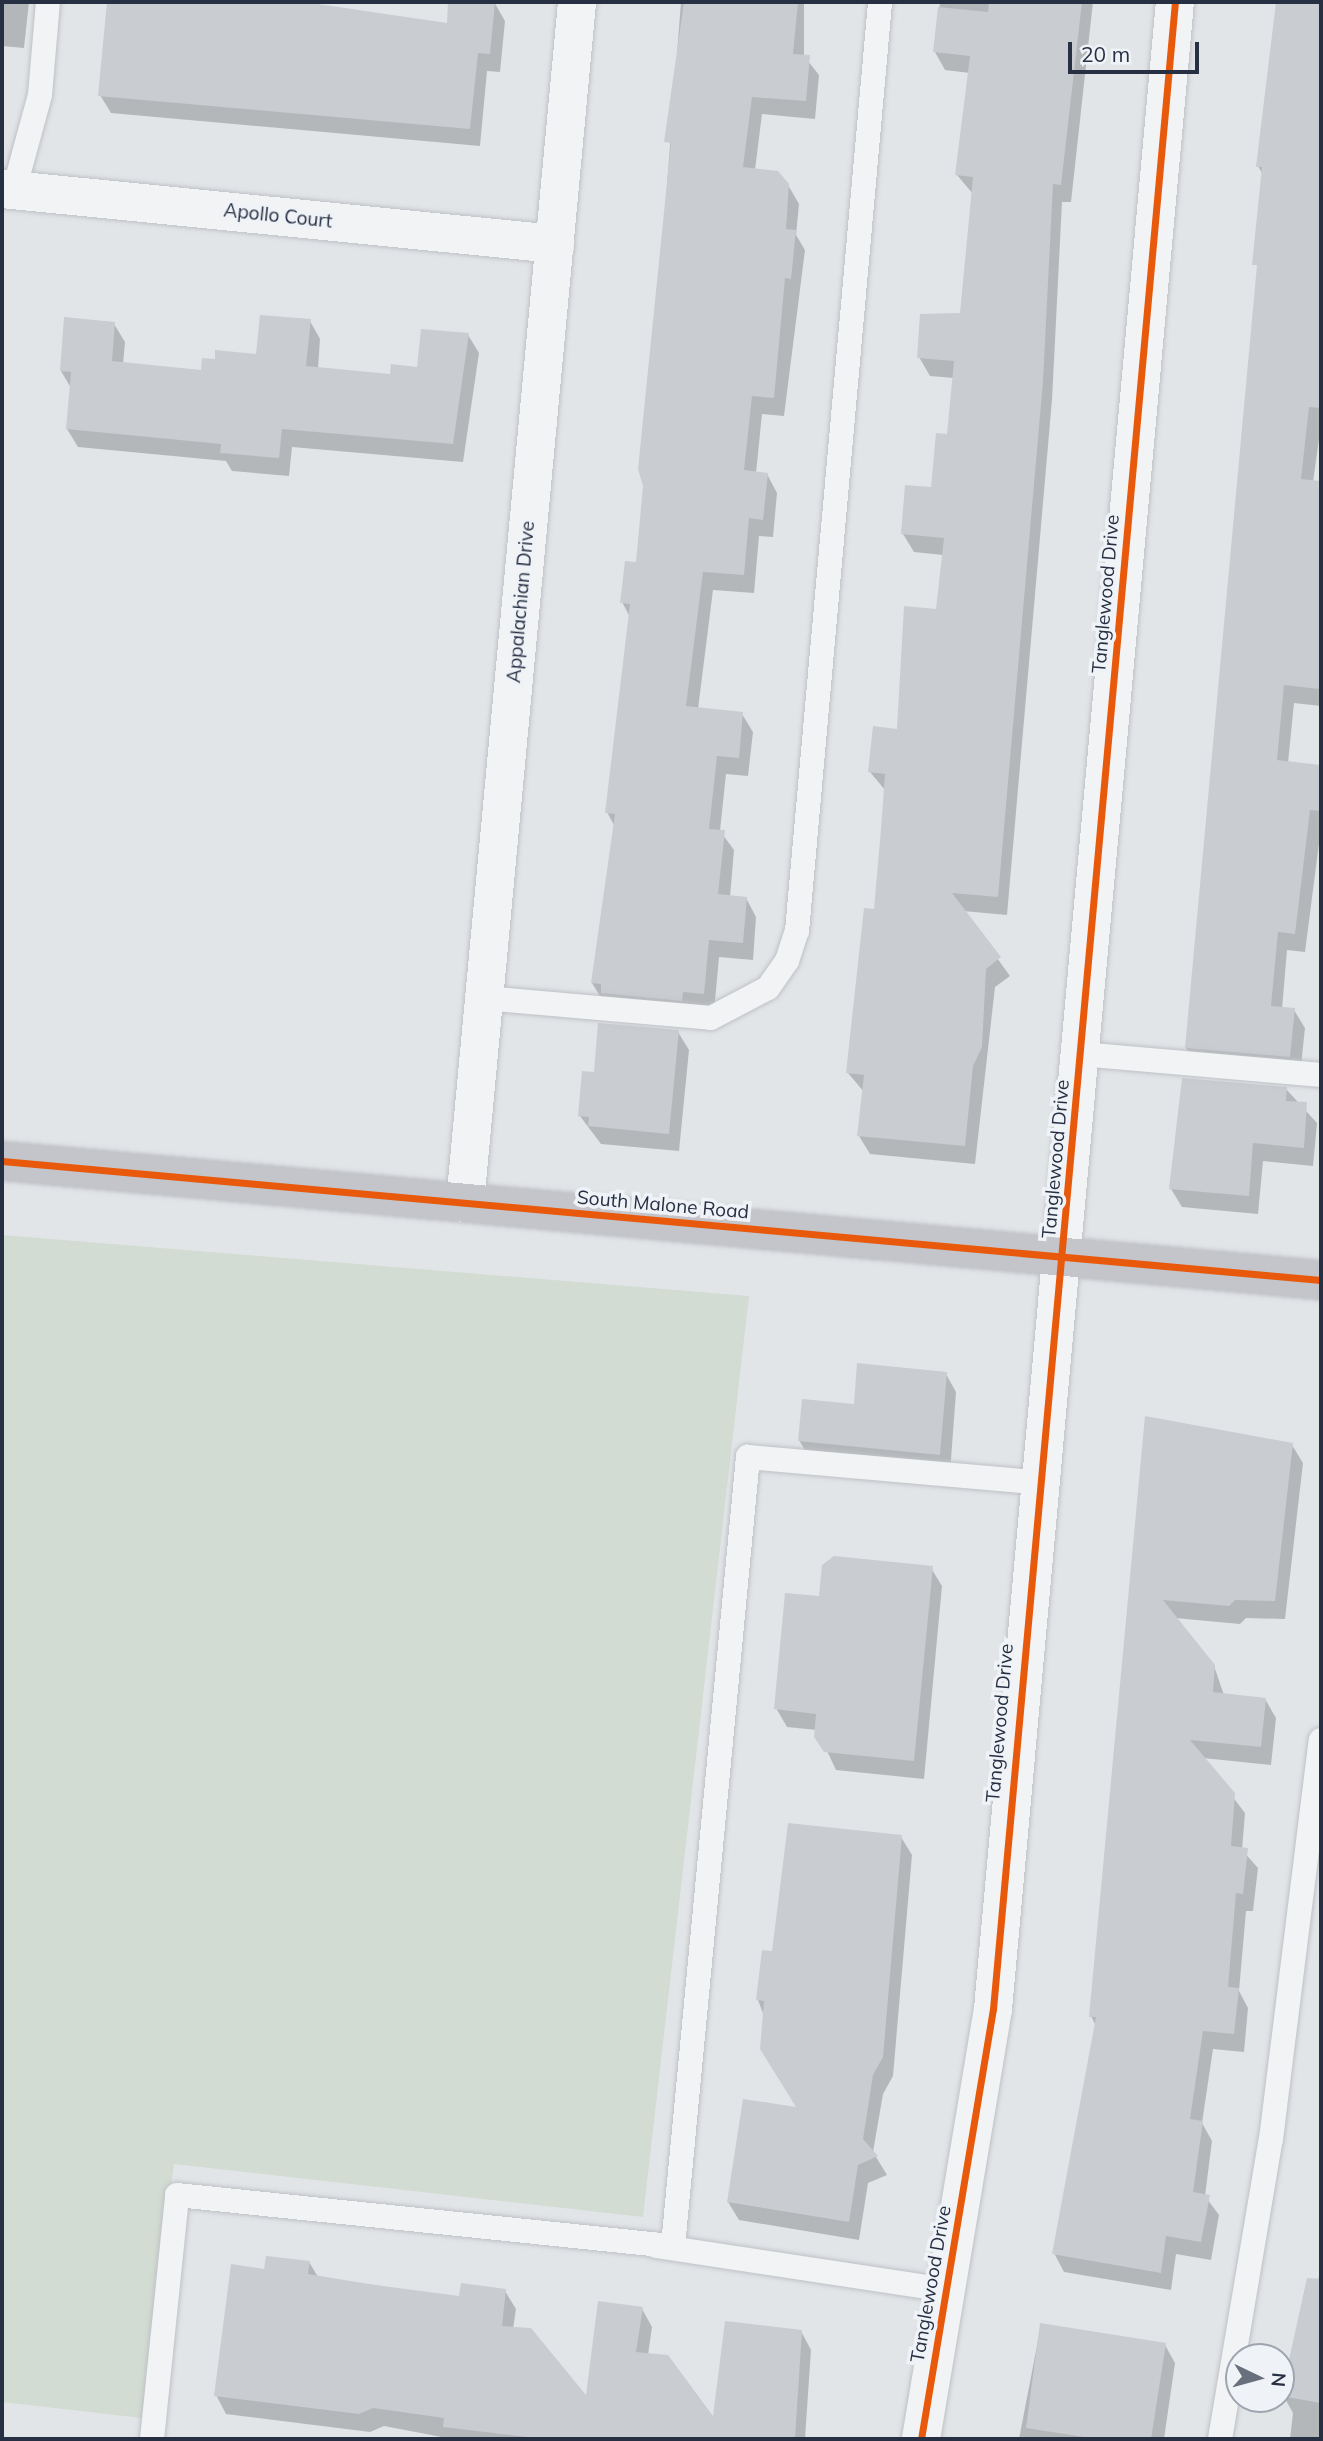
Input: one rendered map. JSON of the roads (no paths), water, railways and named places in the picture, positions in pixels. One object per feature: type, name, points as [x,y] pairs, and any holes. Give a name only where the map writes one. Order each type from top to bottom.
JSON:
[{"type":"street","name":"Appalachian Drive","points":[[465,1203],[578,2]]},
{"type":"street","name":"Tanglewood Drive","points":[[921,2439],[993,2010],[1036,1482],[1063,1256],[1082,1054],[1175,2]]},
{"type":"street","name":"Apollo Court","points":[[8,189],[555,244]]},
{"type":"street","name":"South Malone Road","points":[[2,1161],[1321,1280]]},
{"type":"lane","points":[[8,189],[40,95],[48,2]]},
{"type":"lane","points":[[484,998],[711,1018],[768,988],[787,961],[797,931],[880,2]]},
{"type":"lane","points":[[1082,1054],[1321,1075]]},
{"type":"lane","points":[[152,2439],[177,2195],[673,2246],[748,1457],[1036,1482]]},
{"type":"lane","points":[[1220,2439],[1271,2139],[1321,1740]]},
{"type":"lane","points":[[644,2244],[946,2290]]}]
